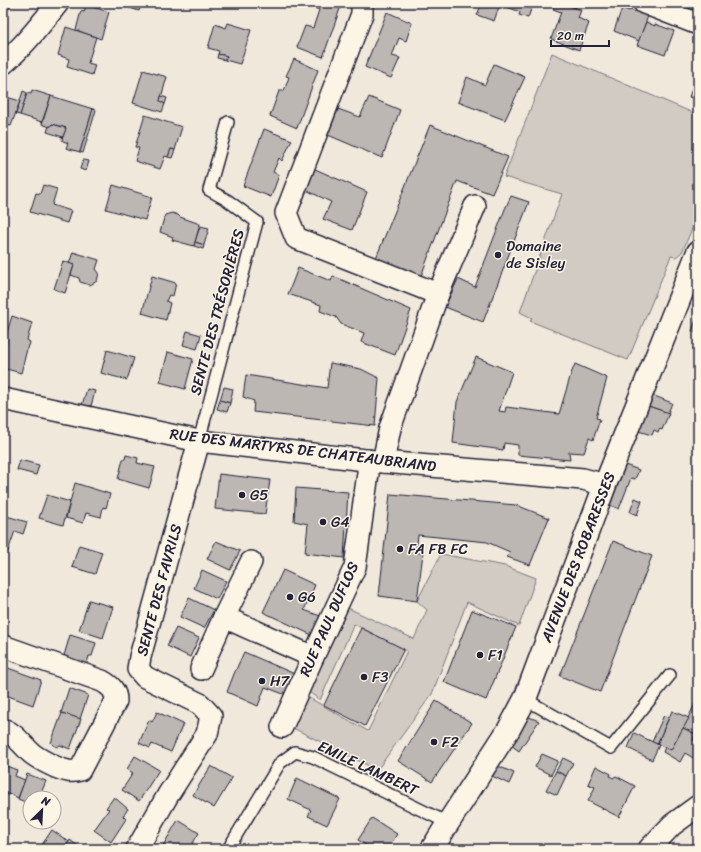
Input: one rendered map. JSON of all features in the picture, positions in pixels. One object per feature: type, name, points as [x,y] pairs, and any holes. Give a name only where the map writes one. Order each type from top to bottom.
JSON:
[{"type":"street","points":[[3,64],[29,38],[58,3]]},
{"type":"street","points":[[362,3],[362,14],[286,212],[296,238],[438,294]]},
{"type":"street","points":[[644,3],[698,24]]},
{"type":"street","name":"RUE PAUL DUFLOS","points":[[282,727],[355,567],[367,481],[390,428],[438,294],[475,206]]},
{"type":"street","name":"AVENUE DES ROBARESSES","points":[[432,849],[509,729],[525,699],[605,485],[698,252]]},
{"type":"street","name":"RUE DES MARTYRS DE CHATEAUBRIAND","points":[[3,400],[198,440],[376,461],[583,478],[605,485]]},
{"type":"street","name":"SENTE DES FAVRILS","points":[[137,849],[168,795],[207,734],[211,716],[200,704],[144,677],[138,669],[198,440]]},
{"type":"street","points":[[201,669],[251,562]]},
{"type":"street","points":[[224,617],[313,657]]},
{"type":"street","points":[[3,646],[102,681],[109,685],[116,695],[116,701],[80,770],[75,772],[68,772],[39,758],[30,752],[13,734],[3,729]]},
{"type":"street","points":[[649,849],[672,825],[698,806]]},
{"type":"lane","name":"SENTE DES TRÉSORIÈRES","points":[[198,440],[257,222],[227,200],[209,190],[228,122]]},
{"type":"lane","points":[[525,699],[610,748],[670,675]]},
{"type":"lane","name":"EMILE LAMBERT","points":[[228,849],[280,763],[295,752],[313,757],[448,822]]},
{"type":"shaded area","points":[[552,53],[698,115],[698,215],[682,252],[676,257],[671,256],[628,360],[530,321],[532,318],[520,312],[562,194],[504,177]]},
{"type":"shaded area","points":[[441,554],[505,566],[536,578],[519,626],[467,602],[432,694],[377,770],[293,728],[304,695],[368,731],[407,651],[354,624],[320,700],[306,690],[348,608],[414,639],[427,610],[417,601]]},
{"type":"building","points":[[3,3],[13,3],[3,15]]},
{"type":"building","points":[[115,3],[142,3],[139,11]]},
{"type":"building","points":[[310,3],[342,3],[323,57],[297,47],[305,26],[313,28],[319,10],[309,5]]},
{"type":"building","points":[[482,3],[533,3],[528,18],[519,15],[520,12],[500,4],[494,21],[477,15]]},
{"type":"building","points":[[556,3],[562,3],[581,10],[578,18],[589,23],[579,50],[551,39],[561,12],[553,9]]},
{"type":"building","points":[[562,3],[576,3],[575,8]]},
{"type":"building","points":[[86,5],[109,12],[101,39],[76,30],[81,11],[84,12]]},
{"type":"building","points":[[622,8],[648,16],[639,41],[614,31]]},
{"type":"building","points":[[387,12],[412,23],[406,41],[399,38],[392,56],[400,58],[391,78],[365,67]]},
{"type":"building","points":[[646,22],[674,31],[665,55],[637,45]]},
{"type":"building","points":[[228,23],[251,30],[240,64],[225,60],[227,56],[218,54],[219,51],[208,48],[215,24],[226,28]]},
{"type":"building","points":[[66,27],[96,37],[88,63],[95,65],[92,75],[67,67],[69,59],[58,55]]},
{"type":"building","points":[[218,54],[227,56],[225,60],[217,58]]},
{"type":"building","points":[[294,59],[318,70],[297,128],[270,116],[279,91],[284,91],[289,77],[286,76]]},
{"type":"building","points":[[494,64],[525,77],[505,120],[458,102],[467,77],[485,85]]},
{"type":"building","points":[[143,70],[167,77],[160,101],[165,104],[162,112],[133,103]]},
{"type":"building","points":[[696,78],[698,79],[698,100],[689,97]]},
{"type":"building","points":[[32,90],[51,96],[42,122],[20,115],[27,93],[31,94]]},
{"type":"building","points":[[23,91],[27,93],[20,115],[16,114]]},
{"type":"building","points":[[3,96],[20,101],[11,126],[3,124]]},
{"type":"building","points":[[51,96],[93,109],[80,152],[66,148],[68,143],[62,139],[66,128],[52,124],[50,127],[42,124]]},
{"type":"building","points":[[161,96],[167,98],[165,104],[160,101]]},
{"type":"building","points":[[369,97],[400,110],[382,158],[328,135],[338,109],[360,117]]},
{"type":"building","points":[[93,109],[96,110],[83,153],[80,152]]},
{"type":"building","points":[[145,115],[182,127],[175,150],[171,149],[168,157],[165,156],[160,169],[135,161],[139,148],[135,147]]},
{"type":"building","points":[[52,124],[66,128],[63,137],[47,132],[49,126],[50,127]]},
{"type":"building","points":[[430,125],[508,157],[492,194],[457,181],[421,276],[376,258]]},
{"type":"building","points":[[264,129],[292,140],[282,161],[279,158],[273,172],[279,175],[271,197],[243,186]]},
{"type":"building","points":[[171,149],[175,150],[172,158],[168,157]]},
{"type":"building","points":[[83,160],[89,161],[86,171],[80,169]]},
{"type":"building","points":[[315,169],[367,192],[352,230],[323,219],[331,202],[306,190]]},
{"type":"building","points":[[43,185],[57,189],[52,205],[71,211],[67,223],[30,212],[36,193],[40,194]]},
{"type":"building","points":[[113,185],[152,197],[145,220],[106,209]]},
{"type":"building","name":"Domaine de Sisley","points":[[511,196],[529,202],[483,322],[445,307],[458,279],[475,287]]},
{"type":"building","points":[[172,213],[200,224],[194,246],[172,240],[173,237],[160,232],[165,215]]},
{"type":"building","points":[[200,226],[209,228],[204,245],[195,242]]},
{"type":"building","points":[[195,242],[204,245],[203,249],[194,246]]},
{"type":"building","points":[[73,252],[99,260],[96,269],[99,273],[97,281],[90,285],[80,282],[79,278],[71,275],[74,265],[69,264]]},
{"type":"building","points":[[63,261],[74,265],[65,293],[54,289]]},
{"type":"building","points":[[298,268],[331,281],[333,276],[411,310],[395,355],[361,342],[364,333],[341,324],[336,317],[320,311],[321,305],[288,294]]},
{"type":"building","points":[[152,276],[176,283],[173,296],[169,295],[166,301],[170,303],[166,320],[142,313]]},
{"type":"building","points":[[698,314],[698,333],[692,331]]},
{"type":"building","points":[[12,316],[32,323],[27,340],[30,342],[21,373],[3,368],[3,354],[7,340],[5,339]]},
{"type":"building","points":[[187,331],[201,335],[197,349],[183,345]]},
{"type":"building","points":[[107,350],[134,358],[127,380],[101,373]]},
{"type":"building","points":[[168,352],[193,359],[185,389],[160,382]]},
{"type":"building","points":[[476,357],[512,372],[499,411],[505,412],[506,407],[559,414],[575,364],[607,378],[596,418],[600,419],[593,440],[589,438],[584,453],[569,452],[570,460],[518,455],[518,445],[504,443],[503,450],[453,443],[457,402]]},
{"type":"building","points":[[330,363],[361,369],[379,378],[375,426],[253,412],[254,401],[243,397],[246,375],[327,388]]},
{"type":"building","points":[[224,387],[233,389],[230,403],[220,400]]},
{"type":"building","points":[[87,389],[95,391],[91,406],[82,405]]},
{"type":"building","points":[[652,395],[672,403],[668,413],[648,406]]},
{"type":"building","points":[[220,400],[230,403],[227,412],[217,409]]},
{"type":"building","points":[[648,406],[669,413],[662,430],[660,429],[658,432],[654,430],[652,435],[638,431]]},
{"type":"building","points":[[126,455],[138,458],[137,463],[155,467],[149,488],[118,479],[123,459],[125,459]]},
{"type":"building","points":[[20,460],[39,465],[36,475],[17,470]]},
{"type":"building","points":[[625,465],[639,470],[635,479],[631,478],[619,509],[610,505]]},
{"type":"building","name":"G5","points":[[219,474],[270,480],[265,514],[215,509]]},
{"type":"building","points":[[75,483],[110,494],[106,508],[103,507],[101,517],[86,513],[83,523],[66,518]]},
{"type":"building","name":"G4","points":[[296,488],[348,492],[344,558],[305,553],[308,524],[294,521]]},
{"type":"building","name":"FA FB FC","points":[[390,494],[516,505],[549,518],[530,565],[507,557],[510,552],[487,542],[418,535],[416,553],[423,553],[417,601],[379,596]]},
{"type":"building","points":[[47,495],[70,502],[63,525],[39,518]]},
{"type":"building","points":[[635,498],[642,501],[637,515],[630,512]]},
{"type":"building","points":[[3,515],[27,522],[23,534],[15,531],[7,554],[3,553]]},
{"type":"building","points":[[216,541],[240,551],[230,570],[207,559]]},
{"type":"building","points":[[613,541],[652,556],[600,692],[560,676]]},
{"type":"building","points":[[79,545],[102,552],[95,574],[72,567]]},
{"type":"building","points":[[202,570],[226,581],[217,599],[194,588]]},
{"type":"building","name":"G6","points":[[283,570],[315,585],[304,610],[323,617],[314,636],[263,612]]},
{"type":"building","points":[[189,598],[214,610],[204,628],[180,617]]},
{"type":"building","points":[[89,600],[113,607],[103,638],[79,630]]},
{"type":"building","name":"F1","points":[[472,610],[516,627],[486,700],[444,682]]},
{"type":"building","points":[[176,628],[199,638],[190,657],[167,646]]},
{"type":"building","name":"F3","points":[[361,628],[404,649],[365,726],[324,705]]},
{"type":"building","points":[[70,635],[96,643],[92,656],[89,656],[86,667],[63,659]]},
{"type":"building","name":"H7","points":[[244,652],[297,675],[286,695],[265,687],[258,706],[227,692]]},
{"type":"building","points":[[3,666],[8,668],[3,683]]},
{"type":"building","points":[[8,668],[41,680],[33,705],[3,694],[3,683]]},
{"type":"building","points":[[69,688],[88,695],[80,719],[61,713]]},
{"type":"building","name":"F2","points":[[436,701],[472,723],[432,782],[398,761]]},
{"type":"building","points":[[696,702],[698,703],[698,727],[695,734],[683,728]]},
{"type":"building","points":[[672,711],[689,718],[671,750],[657,744]]},
{"type":"building","points":[[157,712],[183,724],[171,752],[152,744],[150,748],[139,743],[149,720],[152,722]]},
{"type":"building","points":[[62,713],[81,719],[70,749],[60,745],[57,747],[51,743]]},
{"type":"building","points":[[664,715],[669,717],[657,744],[652,742]]},
{"type":"building","points":[[529,717],[539,721],[519,751],[511,745]]},
{"type":"building","points":[[683,728],[695,734],[693,740],[698,743],[698,753],[695,759],[685,753],[680,762],[663,752],[665,747],[671,750]]},
{"type":"building","points":[[634,733],[659,745],[652,760],[628,748]]},
{"type":"building","points":[[542,754],[558,761],[551,775],[535,767]]},
{"type":"building","points":[[135,756],[159,770],[139,801],[122,790],[133,773],[127,769]]},
{"type":"building","points":[[563,758],[573,763],[566,776],[556,771]]},
{"type":"building","points":[[4,765],[17,770],[15,776],[25,780],[18,798],[10,794],[3,793]]},
{"type":"building","points":[[211,766],[232,778],[214,808],[193,795]]},
{"type":"building","points":[[498,766],[514,773],[509,784],[492,776]]},
{"type":"building","points":[[596,766],[611,774],[610,776],[613,778],[616,776],[635,786],[619,817],[588,801],[595,787],[588,784]]},
{"type":"building","points":[[556,771],[566,776],[557,795],[546,790]]},
{"type":"building","points":[[27,774],[46,781],[42,790],[22,790],[22,801],[18,799]]},
{"type":"building","points":[[297,778],[340,799],[327,825],[308,816],[311,810],[288,799]]},
{"type":"building","points":[[114,797],[128,809],[123,816],[126,819],[111,842],[94,830],[109,809],[106,808]]},
{"type":"building","points":[[372,818],[397,834],[388,849],[372,849],[358,840]]},
{"type":"building","points":[[178,820],[199,833],[189,849],[161,849]]},
{"type":"building","points":[[52,830],[69,842],[64,849],[39,849]]},
{"type":"building","points":[[70,840],[82,849],[64,849]]},
{"type":"place","name":"Domaine de Sisley","points":[[498,255]]},
{"type":"place","name":"G5","points":[[242,495]]},
{"type":"place","name":"G4","points":[[323,522]]},
{"type":"place","name":"FA FB FC","points":[[400,549]]},
{"type":"place","name":"G6","points":[[290,597]]},
{"type":"place","name":"F1","points":[[480,655]]},
{"type":"place","name":"F3","points":[[364,677]]},
{"type":"place","name":"H7","points":[[262,681]]},
{"type":"place","name":"F2","points":[[434,742]]}]
